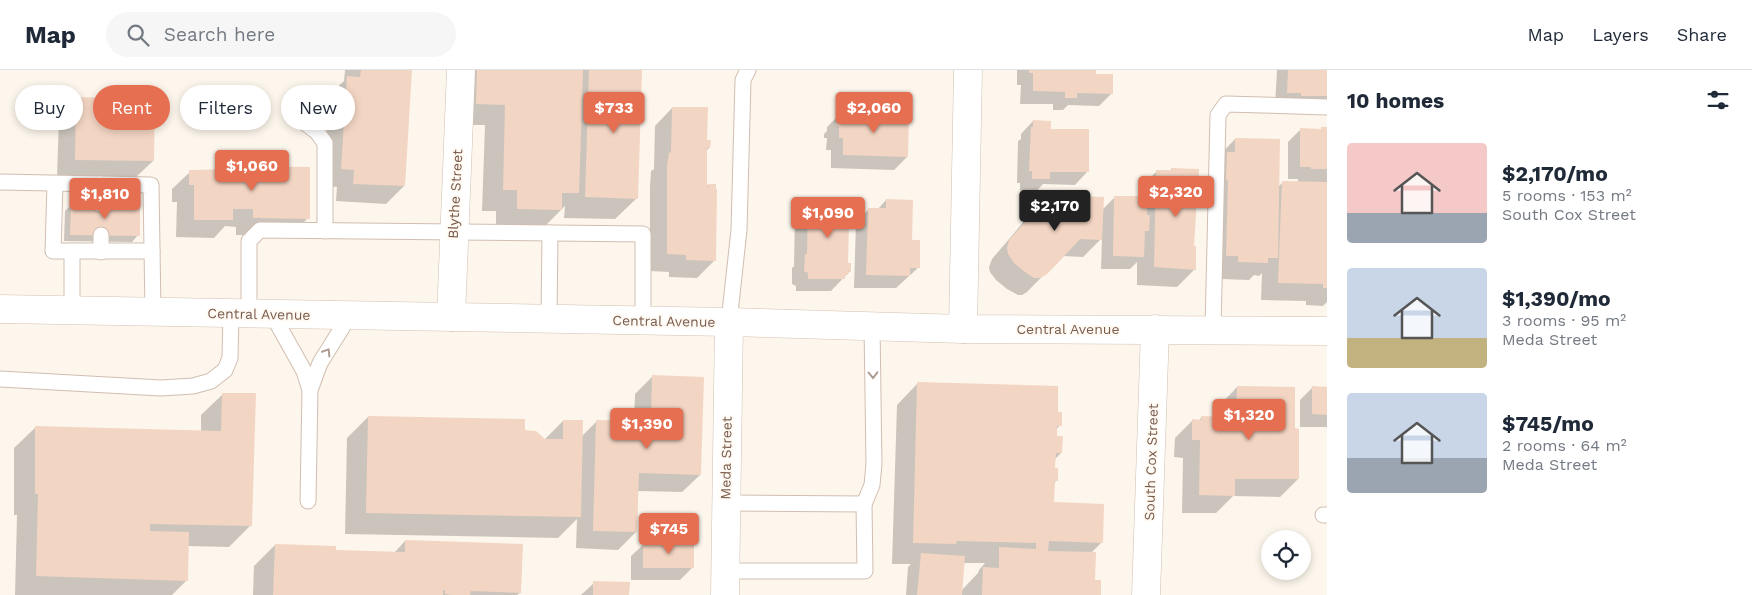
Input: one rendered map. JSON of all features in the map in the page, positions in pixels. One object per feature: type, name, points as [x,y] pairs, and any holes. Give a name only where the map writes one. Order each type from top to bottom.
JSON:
[{"type":"main road","name":"Blythe Street","points":[[451,317],[461,70]]},
{"type":"main road","points":[[963,329],[968,70]]},
{"type":"main road","name":"Central Avenue","points":[[0,309],[729,322],[963,329],[1327,330]]},
{"type":"main road","name":"Meda Street","points":[[725,583],[729,322]]},
{"type":"main road","name":"South Cox Street","points":[[1146,595],[1155,329]]},
{"type":"lane","points":[[729,322],[739,230],[743,80],[748,70]]},
{"type":"lane","points":[[1213,329],[1218,115],[1226,104],[1327,107]]},
{"type":"lane","points":[[314,130],[325,143],[325,231]]},
{"type":"lane","points":[[0,182],[151,186],[154,312]]},
{"type":"lane","points":[[55,184],[53,251],[152,251]]},
{"type":"lane","points":[[99,204],[100,184]]},
{"type":"lane","points":[[0,379],[161,388],[193,386],[211,381],[225,370],[251,314],[249,241],[260,230],[643,234],[643,321]]},
{"type":"lane","points":[[549,319],[550,233]]},
{"type":"lane","points":[[101,235],[101,252]]},
{"type":"lane","points":[[72,251],[72,310]]},
{"type":"lane","points":[[251,314],[304,371],[310,390],[308,501]]},
{"type":"lane","points":[[310,390],[320,363],[350,315]]},
{"type":"lane","points":[[725,583],[864,570],[864,504],[872,485],[874,464],[872,326]]},
{"type":"lane","points":[[726,503],[864,504]]},
{"type":"building","points":[[361,70],[412,70],[405,186],[353,184],[354,170],[341,169],[344,130],[355,130],[355,85],[346,85],[347,76],[360,77]]},
{"type":"building","points":[[477,70],[583,70],[579,193],[562,193],[562,210],[517,209],[517,190],[503,190],[505,105],[476,104]]},
{"type":"building","points":[[589,70],[642,70],[638,199],[585,197]]},
{"type":"building","points":[[1029,70],[1096,70],[1096,74],[1113,74],[1113,94],[1077,93],[1077,98],[1065,98],[1065,92],[1033,91],[1033,73],[1029,73]]},
{"type":"building","points":[[1288,70],[1327,70],[1327,96],[1301,96],[1301,93],[1287,93]]},
{"type":"building","points":[[83,97],[93,97],[93,130],[154,130],[154,161],[75,160],[75,130],[83,130]]},
{"type":"building","points":[[672,107],[708,107],[707,140],[711,140],[710,148],[707,148],[707,189],[708,184],[716,184],[716,261],[686,260],[686,255],[667,254],[667,167],[669,152],[671,153]]},
{"type":"building","points":[[839,113],[909,114],[908,157],[843,155],[843,138],[839,138],[839,126],[836,126],[837,120],[839,120]]},
{"type":"building","points":[[1033,120],[1051,121],[1051,129],[1089,129],[1089,172],[1050,172],[1050,179],[1032,179],[1032,171],[1029,171]]},
{"type":"building","points":[[1321,127],[1327,127],[1327,169],[1300,167],[1300,128],[1321,129]]},
{"type":"building","points":[[1235,138],[1280,139],[1278,258],[1268,258],[1268,263],[1238,262],[1238,256],[1226,256],[1227,152],[1235,152]]},
{"type":"building","points":[[238,166],[310,167],[310,219],[253,218],[253,209],[233,209],[233,220],[194,220],[194,185],[189,185],[189,170],[238,169]]},
{"type":"building","points":[[1171,168],[1199,169],[1199,195],[1189,195],[1189,198],[1197,198],[1194,246],[1196,246],[1196,270],[1154,267],[1156,170],[1171,170]]},
{"type":"building","points":[[1282,181],[1327,182],[1327,288],[1323,288],[1323,284],[1278,283]]},
{"type":"building","points":[[1044,195],[1104,197],[1102,240],[1080,239],[1046,275],[1034,278],[1014,263],[1008,254],[1007,248],[1009,240],[1044,201]]},
{"type":"building","points":[[1114,196],[1147,196],[1147,215],[1150,215],[1149,231],[1145,231],[1144,257],[1113,256]]},
{"type":"building","points":[[819,198],[832,198],[834,200],[834,198],[845,198],[849,201],[852,223],[849,223],[848,263],[851,263],[851,272],[848,271],[845,279],[808,279],[808,273],[804,271],[805,254],[807,254],[808,199],[819,200]]},
{"type":"building","points":[[886,199],[913,200],[912,240],[920,240],[920,268],[910,268],[910,276],[866,275],[868,208],[886,208]]},
{"type":"building","points":[[71,203],[140,204],[140,236],[70,235]]},
{"type":"building","points":[[652,375],[704,377],[701,475],[639,473],[637,532],[593,531],[596,420],[651,421]]},
{"type":"building","points":[[917,382],[1058,386],[1058,412],[1062,412],[1062,426],[1057,426],[1057,436],[1063,436],[1062,453],[1056,453],[1055,468],[1058,468],[1058,481],[1055,481],[1054,502],[1104,504],[1103,543],[1049,541],[1048,551],[1096,552],[1095,580],[1101,580],[1101,595],[982,595],[983,567],[999,568],[999,547],[1036,549],[1036,542],[957,541],[956,544],[913,543]]},
{"type":"building","points":[[1237,386],[1295,387],[1295,428],[1299,429],[1299,479],[1235,479],[1235,496],[1199,495],[1200,440],[1192,440],[1192,419],[1201,420],[1201,416],[1236,417]]},
{"type":"building","points":[[1312,386],[1327,387],[1327,415],[1312,414]]},
{"type":"building","points":[[222,393],[256,393],[252,526],[150,524],[150,531],[189,532],[188,581],[36,576],[38,494],[35,494],[35,426],[221,431]]},
{"type":"building","points":[[368,416],[525,419],[525,430],[536,431],[545,439],[563,439],[563,420],[583,420],[581,517],[366,513]]},
{"type":"building","points":[[405,540],[523,544],[521,593],[471,591],[470,595],[452,595],[445,594],[445,590],[443,590],[443,595],[273,595],[275,544],[336,546],[336,550],[405,552]]},
{"type":"building","points":[[643,542],[694,542],[694,568],[643,568]]},
{"type":"building","points":[[921,553],[965,556],[962,595],[917,595]]},
{"type":"building","points":[[593,581],[630,582],[629,595],[593,595]]}]
